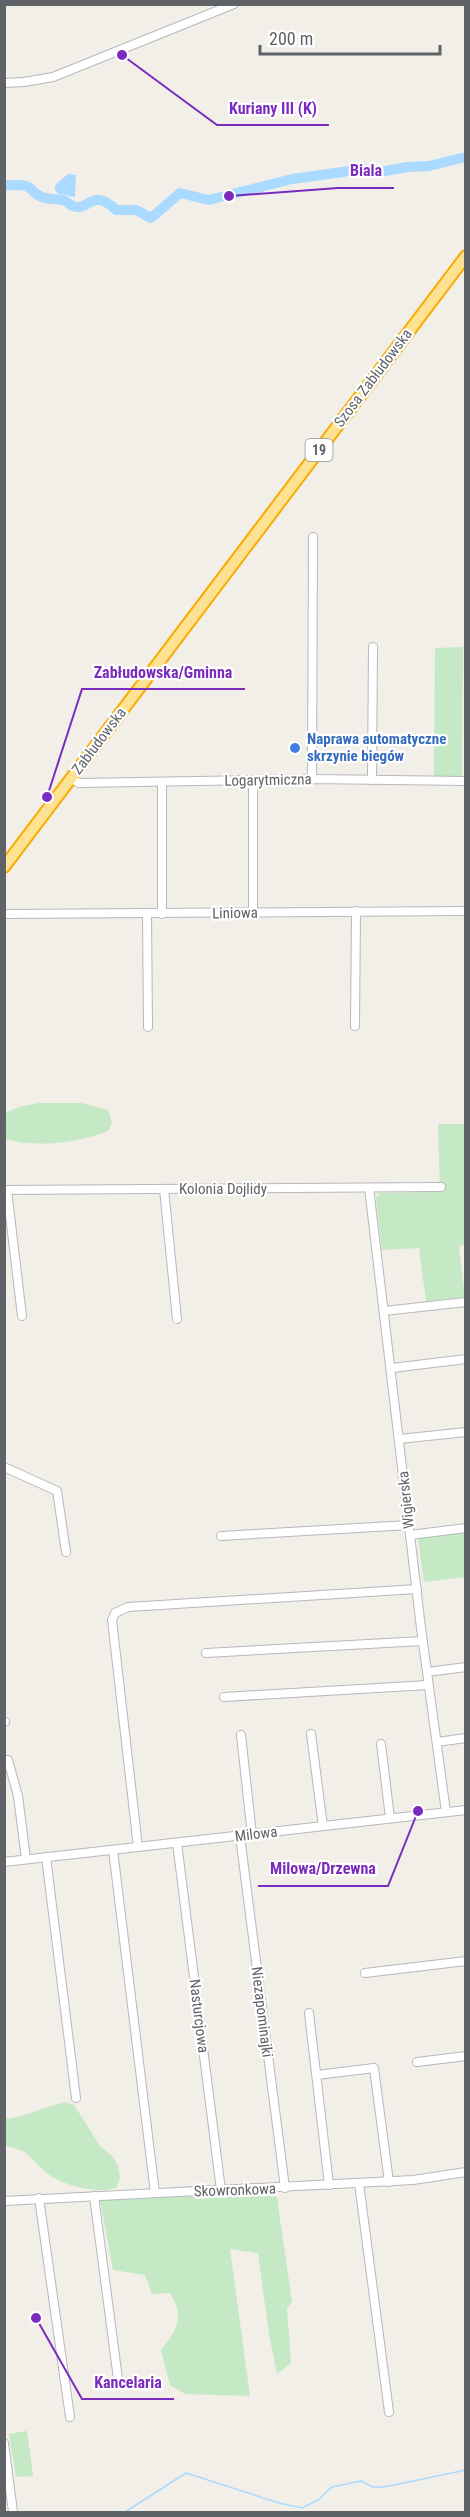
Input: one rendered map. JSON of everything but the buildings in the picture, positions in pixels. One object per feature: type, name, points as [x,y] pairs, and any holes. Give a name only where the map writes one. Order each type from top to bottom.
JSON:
[{"type":"highway","name":"Szosa Zabłudowska","points":[[172,645],[465,255]]},
{"type":"highway","name":"Zabłudowska","points":[[4,867],[172,645]]},
{"type":"street","points":[[4,83],[52,77],[234,4]]},
{"type":"street","points":[[312,779],[313,537]]},
{"type":"street","points":[[372,780],[373,647]]},
{"type":"street","name":"Logarytmiczna","points":[[71,778],[79,783],[312,779],[465,781]]},
{"type":"street","points":[[253,780],[253,912]]},
{"type":"street","points":[[162,782],[162,914]]},
{"type":"street","points":[[355,1026],[356,911]]},
{"type":"street","name":"Liniowa","points":[[4,915],[465,911]]},
{"type":"street","points":[[147,914],[148,1027]]},
{"type":"street","name":"Kolonia Dojlidy","points":[[6,1190],[441,1187]]},
{"type":"street","name":"Wigierska","points":[[369,1188],[426,1672],[446,1812]]},
{"type":"street","points":[[164,1189],[177,1319]]},
{"type":"street","points":[[6,1190],[22,1316]]},
{"type":"street","points":[[384,1311],[465,1302]]},
{"type":"street","points":[[392,1368],[465,1359]]},
{"type":"street","points":[[399,1439],[465,1432]]},
{"type":"street","points":[[4,1467],[57,1491],[66,1552]]},
{"type":"street","points":[[221,1536],[408,1525]]},
{"type":"street","points":[[410,1535],[465,1528]]},
{"type":"street","points":[[138,1847],[112,1620],[115,1613],[128,1607],[417,1589]]},
{"type":"street","points":[[206,1653],[423,1641]]},
{"type":"street","points":[[426,1672],[465,1667]]},
{"type":"street","points":[[224,1697],[428,1685]]},
{"type":"street","points":[[311,1734],[323,1826]]},
{"type":"street","points":[[241,1736],[252,1834]]},
{"type":"street","points":[[437,1742],[465,1738]]},
{"type":"street","points":[[381,1744],[390,1818]]},
{"type":"street","points":[[4,1760],[8,1760],[18,1796],[26,1859]]},
{"type":"street","name":"Milowa","points":[[4,1862],[465,1810]]},
{"type":"street","name":"Niezapominajki","points":[[240,1836],[285,2187]]},
{"type":"street","name":"Nasturcjowa","points":[[177,1843],[221,2190]]},
{"type":"street","points":[[113,1850],[155,2193]]},
{"type":"street","points":[[46,1857],[76,2098]]},
{"type":"street","points":[[365,1973],[465,1961]]},
{"type":"street","points":[[309,2013],[329,2185]]},
{"type":"street","points":[[417,2062],[465,2056]]},
{"type":"street","points":[[316,2075],[374,2068],[389,2182]]},
{"type":"street","name":"Skowronkowa","points":[[4,2201],[389,2182],[465,2172]]},
{"type":"street","points":[[359,2183],[389,2412]]},
{"type":"street","points":[[94,2196],[118,2379]]},
{"type":"street","points":[[39,2198],[70,2417]]},
{"type":"street","points":[[4,2443],[13,2512]]},
{"type":"green space","points":[[463,647],[462,778],[434,777],[435,648]]},
{"type":"green space","points":[[39,1103],[82,1103],[108,1110],[112,1123],[108,1131],[84,1139],[43,1144],[5,1139],[5,1113],[19,1107]]},
{"type":"green space","points":[[438,1124],[465,1124],[465,1245],[459,1246],[465,1297],[426,1301],[419,1248],[382,1250],[376,1198],[379,1193],[440,1192]]},
{"type":"green space","points":[[465,1532],[465,1577],[424,1582],[418,1537]]},
{"type":"green space","points":[[65,2102],[74,2105],[100,2146],[113,2157],[118,2166],[120,2179],[116,2188],[99,2190],[81,2188],[63,2182],[48,2174],[25,2152],[5,2145],[5,2119]]},
{"type":"green space","points":[[276,2192],[292,2301],[287,2308],[291,2363],[277,2374],[258,2253],[230,2249],[250,2396],[185,2394],[170,2385],[161,2350],[177,2323],[175,2301],[170,2293],[152,2294],[145,2275],[113,2270],[100,2199]]},
{"type":"green space","points":[[27,2431],[33,2476],[16,2477],[9,2434]]},
{"type":"water","points":[[68,174],[76,175],[75,197],[59,194],[55,190],[55,185]]},
{"type":"waterway","points":[[4,186],[26,186],[42,197],[66,201],[78,207],[96,200],[101,201],[108,203],[116,210],[136,210],[151,218],[180,193],[209,200],[292,179],[364,169],[380,172],[429,166],[466,157]]},
{"type":"waterway","points":[[260,194],[268,184]]},
{"type":"waterway","points":[[161,2189],[214,2186]]},
{"type":"waterway","points":[[4,2197],[71,2194]]},
{"type":"waterway","points":[[125,2512],[186,2473],[279,2503],[302,2508],[318,2500],[332,2487],[361,2481],[373,2487],[384,2487],[466,2470]]},
{"type":"place","name":"Kuriany III (K)","points":[[122,55]]},
{"type":"place","name":"Biala","points":[[229,196]]},
{"type":"place","name":"Naprawa automatyczne skrzynie biegów","points":[[295,748]]},
{"type":"place","name":"Zabłudowska/Gminna","points":[[47,797]]},
{"type":"place","name":"Milowa/Drzewna","points":[[418,1811]]},
{"type":"place","name":"Kancelaria","points":[[36,2318]]}]
